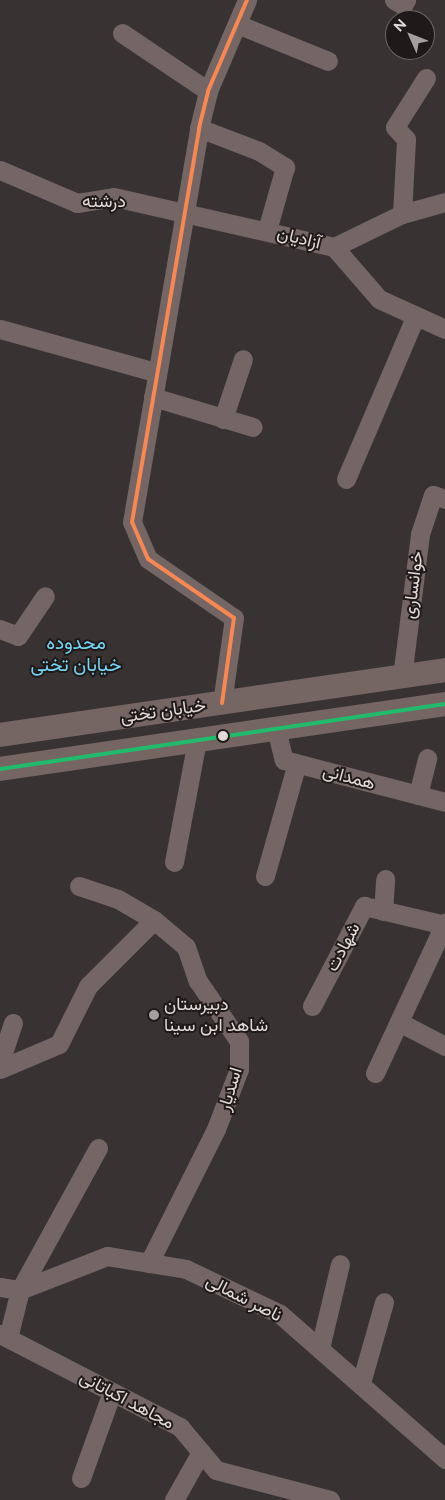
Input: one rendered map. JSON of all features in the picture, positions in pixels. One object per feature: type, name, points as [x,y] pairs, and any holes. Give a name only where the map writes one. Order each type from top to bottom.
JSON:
[{"type":"main road","name":"خیابان تختی","points":[[0,735],[445,670]]},
{"type":"main road","name":"خیابان تختی","points":[[0,769],[445,704]]},
{"type":"street","points":[[222,703],[234,618],[148,559],[132,522],[153,397],[155,372],[182,247],[184,211],[199,128],[208,91],[248,0]]},
{"type":"street","points":[[394,0],[404,5],[406,0]]},
{"type":"street","points":[[237,24],[328,61]]},
{"type":"street","points":[[122,33],[208,91]]},
{"type":"street","points":[[402,214],[406,139],[395,127],[426,78]]},
{"type":"street","points":[[199,128],[259,151],[284,167],[267,230]]},
{"type":"street","name":"درشته","points":[[0,170],[77,203],[114,197],[184,211]]},
{"type":"street","points":[[334,247],[402,214],[445,202]]},
{"type":"street","name":"آزادیان","points":[[184,211],[334,247],[379,299],[445,329]]},
{"type":"street","points":[[346,479],[415,317]]},
{"type":"street","points":[[0,329],[155,372]]},
{"type":"street","points":[[223,419],[243,359]]},
{"type":"street","points":[[153,397],[252,428]]},
{"type":"street","name":"خوانساری","points":[[402,677],[420,534],[439,497]]},
{"type":"street","points":[[0,629],[18,636],[45,596]]},
{"type":"street","name":"همدانی","points":[[276,729],[284,760],[445,802]]},
{"type":"street","points":[[174,862],[197,740]]},
{"type":"street","points":[[418,795],[427,758]]},
{"type":"street","points":[[265,876],[297,763]]},
{"type":"street","points":[[383,911],[385,879]]},
{"type":"street","name":"اسدیار","points":[[79,886],[118,900],[154,920],[186,947],[198,981],[238,1041],[239,1069],[216,1129],[149,1263]]},
{"type":"street","name":"شهادت","points":[[312,1006],[364,906],[445,924]]},
{"type":"street","points":[[0,1069],[59,1044],[88,986],[154,920]]},
{"type":"street","points":[[375,1073],[445,924]]},
{"type":"street","points":[[399,1022],[445,1046]]},
{"type":"street","points":[[0,1062],[13,1023]]},
{"type":"street","points":[[4,1336],[20,1290],[98,1148]]},
{"type":"street","name":"ناصر شمالی","points":[[0,1287],[20,1290],[107,1256],[186,1269],[280,1314],[361,1383],[445,1459]]},
{"type":"street","points":[[320,1348],[340,1264]]},
{"type":"street","points":[[361,1383],[384,1302]]},
{"type":"street","name":"مجاهد اکباتانی","points":[[4,1336],[180,1427],[216,1470],[330,1500]]},
{"type":"street","points":[[81,1478],[112,1392]]},
{"type":"street","points":[[174,1500],[201,1452]]},
{"type":"transit line","points":[[222,703],[234,618],[148,559],[132,522],[199,128],[208,91],[247,0]]},
{"type":"transit line","points":[[0,769],[445,704]]},
{"type":"place","name":"دبیرستان شاهد ابن سینا","points":[[154,1015]]},
{"type":"district","name":"محدوده خیابان تختی","points":[[76,654]]}]
